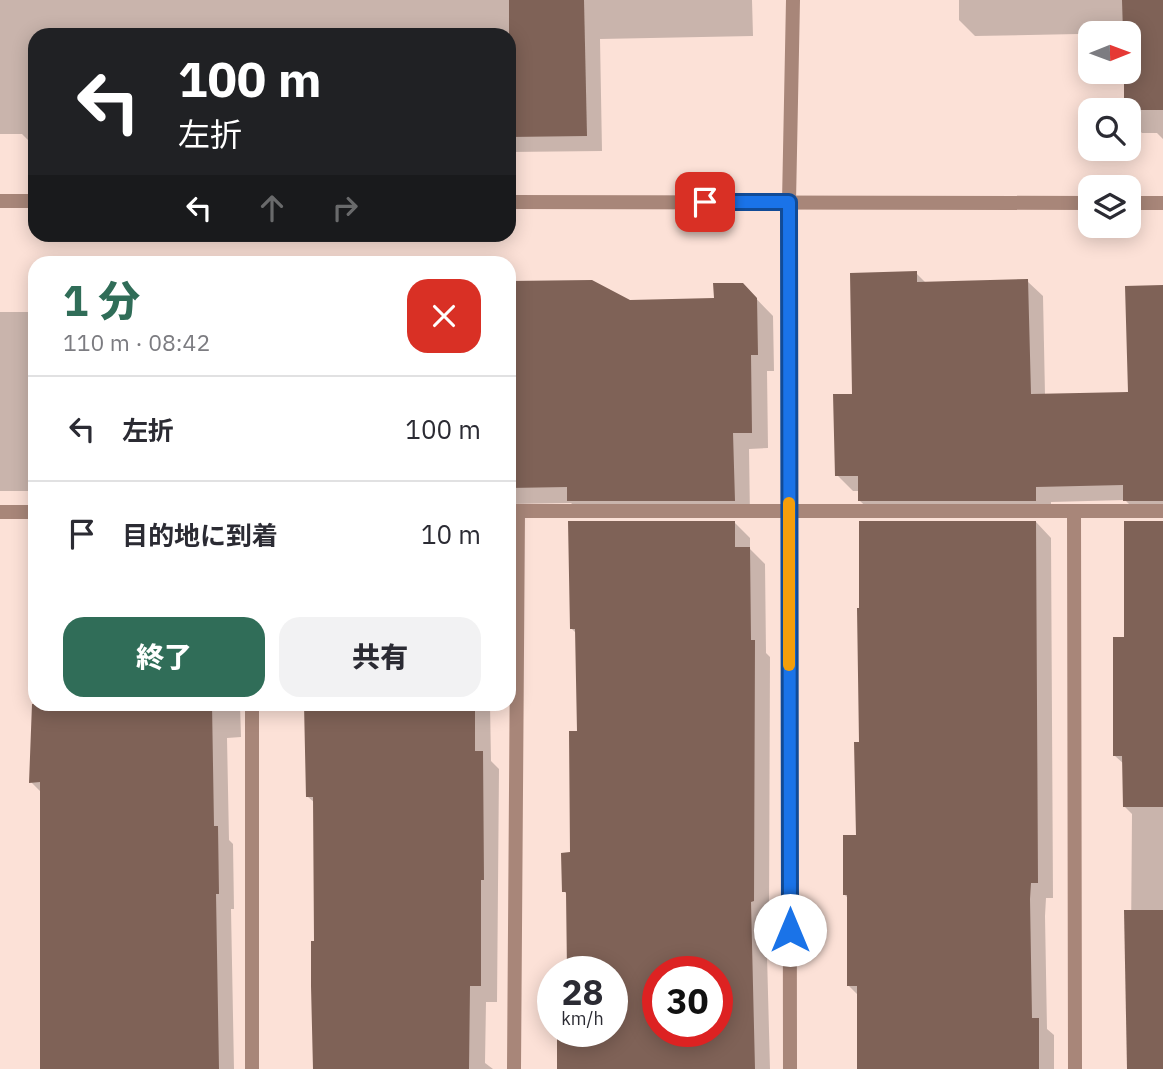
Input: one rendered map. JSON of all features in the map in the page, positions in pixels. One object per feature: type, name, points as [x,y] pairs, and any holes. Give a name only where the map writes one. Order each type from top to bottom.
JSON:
[{"type":"street","points":[[790,1069],[789,202],[793,0]]},
{"type":"street","points":[[0,201],[28,201]]},
{"type":"street","points":[[516,202],[1078,203]]},
{"type":"street","points":[[1141,203],[1163,203]]},
{"type":"street","points":[[516,511],[1163,511]]},
{"type":"street","points":[[1074,511],[1075,1069]]},
{"type":"street","points":[[0,512],[28,512]]},
{"type":"street","points":[[251,711],[252,1069]]},
{"type":"street","points":[[514,711],[514,1069]]},
{"type":"building","points":[[509,0],[584,0],[587,136],[516,137],[516,28],[509,28]]},
{"type":"building","points":[[1122,0],[1163,0],[1163,110],[1141,110],[1141,98],[1124,98],[1124,84],[1141,84],[1141,21],[1123,21]]},
{"type":"building","points":[[917,271],[917,282],[1028,279],[1031,394],[1128,392],[1125,286],[1163,285],[1163,501],[1123,501],[1123,485],[1036,487],[1036,501],[858,501],[858,476],[835,476],[833,394],[852,394],[850,273]]},
{"type":"building","points":[[592,280],[630,300],[714,298],[713,283],[743,283],[757,298],[758,355],[751,355],[752,433],[733,433],[735,501],[567,501],[567,487],[516,488],[516,281]]},
{"type":"building","points":[[568,521],[735,521],[735,547],[750,547],[751,640],[755,640],[754,901],[751,902],[755,1069],[557,1069],[557,1047],[628,1047],[628,956],[567,956],[566,892],[562,892],[561,853],[570,852],[569,731],[577,731],[575,629],[570,629]]},
{"type":"building","points":[[859,521],[1036,521],[1038,883],[1031,883],[1030,899],[1032,1018],[1039,1018],[1039,1069],[857,1069],[857,986],[847,986],[847,895],[843,895],[843,835],[856,835],[854,742],[859,742]]},
{"type":"building","points":[[1124,521],[1163,521],[1163,807],[1123,807],[1122,756],[1113,756],[1113,637],[1124,637]]},
{"type":"building","points":[[32,711],[212,711],[214,826],[218,826],[219,894],[216,894],[219,1069],[40,1069],[40,782],[29,783]]},
{"type":"building","points":[[304,711],[475,711],[475,751],[483,751],[484,880],[481,880],[481,986],[470,986],[469,1069],[313,1069],[313,797],[306,797]]},
{"type":"building","points":[[1124,910],[1163,910],[1163,1069],[1127,1069]]},
{"type":"slow traffic","points":[[789,503],[789,665]]},
{"type":"route","points":[[705,202],[789,202],[790,930]]}]
